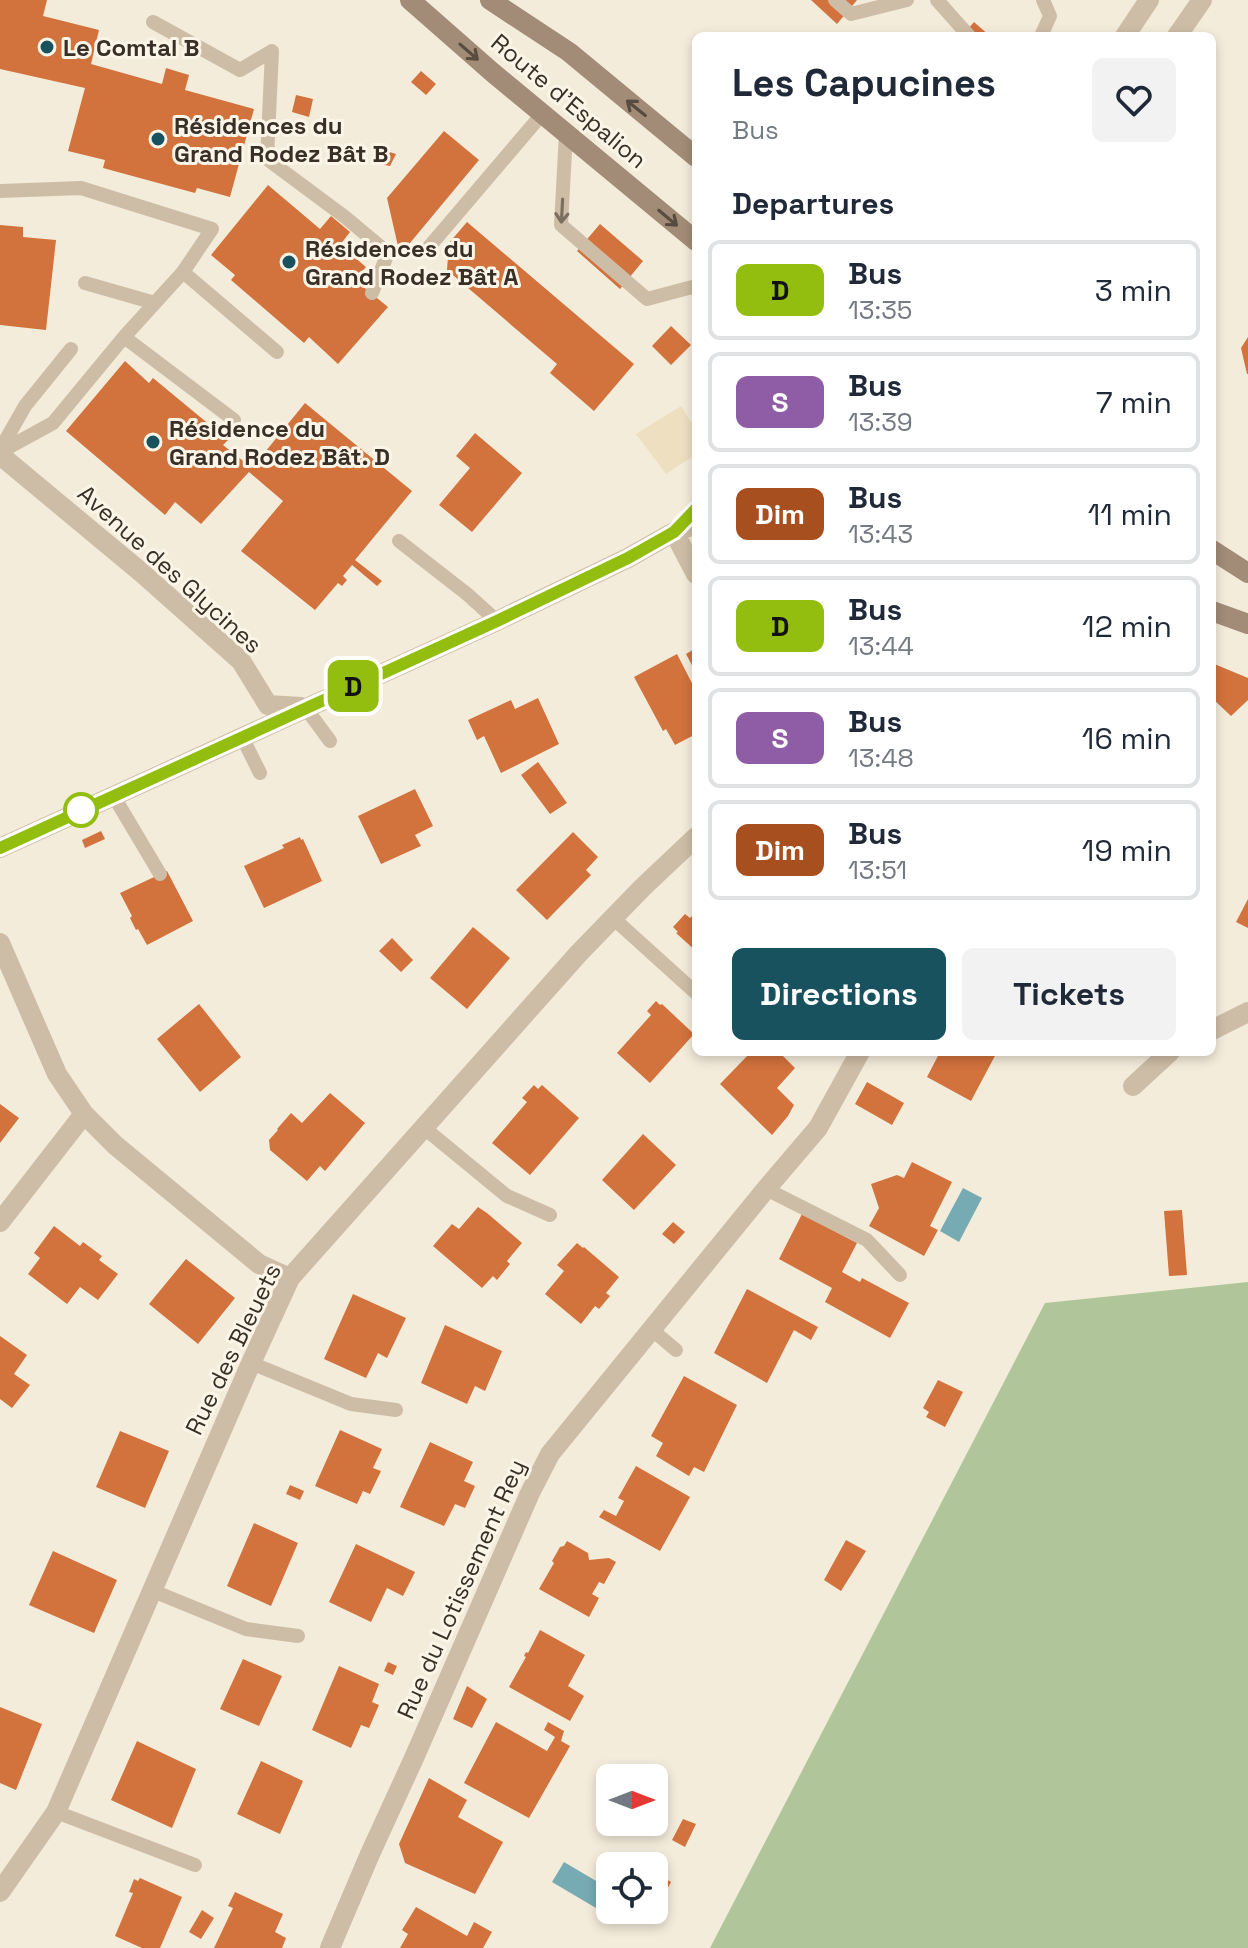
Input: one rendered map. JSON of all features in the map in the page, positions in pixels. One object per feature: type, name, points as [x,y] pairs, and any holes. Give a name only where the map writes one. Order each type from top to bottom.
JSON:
[{"type":"main road","name":"Route d'Espalion","points":[[410,0],[692,238]]},
{"type":"main road","name":"Route d'Espalion","points":[[490,0],[569,52],[692,154]]},
{"type":"main road","points":[[1216,553],[1242,570]]},
{"type":"main road","points":[[1216,612],[1248,624]]},
{"type":"street","points":[[1128,32],[1149,0]]},
{"type":"street","points":[[1180,32],[1202,0]]},
{"type":"street","name":"Avenue des Glycines","points":[[0,452],[241,661],[268,705],[305,707]]},
{"type":"street","points":[[674,532],[692,513]]},
{"type":"street","points":[[0,848],[497,621],[692,525]]},
{"type":"street","points":[[674,532],[692,566]]},
{"type":"street","name":"Rue des Bleuets","points":[[0,1892],[56,1812],[290,1278],[579,953],[692,841]]},
{"type":"street","points":[[0,943],[57,1074],[84,1114],[115,1145],[259,1264],[290,1278]]},
{"type":"street","points":[[1216,1028],[1248,1012]]},
{"type":"street","name":"Rue du Lotissement Rey","points":[[330,1948],[530,1493],[550,1454],[818,1128],[858,1056]]},
{"type":"street","points":[[1133,1086],[1166,1056]]},
{"type":"street","points":[[0,1222],[84,1114]]},
{"type":"lane","points":[[835,0],[851,14],[883,3],[907,0]]},
{"type":"lane","points":[[937,0],[965,32]]},
{"type":"lane","points":[[1043,0],[1050,16],[1043,32]]},
{"type":"lane","points":[[153,22],[240,70],[272,51],[267,159],[388,253],[372,293]]},
{"type":"lane","points":[[429,247],[543,113]]},
{"type":"lane","points":[[566,133],[561,225],[647,299],[692,287]]},
{"type":"lane","points":[[0,191],[81,188],[212,229],[183,272],[53,423],[0,452]]},
{"type":"lane","points":[[183,272],[277,352]]},
{"type":"lane","points":[[85,283],[155,303]]},
{"type":"lane","points":[[124,337],[234,420]]},
{"type":"lane","points":[[0,452],[25,406],[71,349]]},
{"type":"lane","points":[[399,541],[497,621]]},
{"type":"lane","points":[[305,707],[330,741]]},
{"type":"lane","points":[[242,737],[260,773]]},
{"type":"lane","points":[[113,795],[160,874]]},
{"type":"lane","points":[[613,918],[692,989]]},
{"type":"lane","points":[[423,1127],[507,1196],[550,1215]]},
{"type":"lane","points":[[766,1189],[867,1240],[900,1275]]},
{"type":"lane","points":[[651,1329],[676,1350]]},
{"type":"lane","points":[[251,1363],[351,1404],[396,1410]]},
{"type":"lane","points":[[153,1591],[246,1629],[298,1636]]},
{"type":"lane","points":[[56,1812],[195,1865]]},
{"type":"green space","points":[[1248,1282],[1248,1948],[710,1948],[1045,1303]]},
{"type":"shaded area","points":[[681,406],[692,424],[692,457],[666,474],[636,434]]},
{"type":"water","points":[[963,1188],[982,1198],[959,1242],[940,1231]]},
{"type":"water","points":[[564,1862],[596,1881],[596,1908],[552,1882]]},
{"type":"building","name":"Résidences du Grand Rodez Bât B","points":[[0,0],[47,0],[43,16],[99,30],[91,64],[162,84],[166,68],[189,75],[185,90],[254,109],[230,197],[197,188],[195,193],[103,168],[105,160],[68,151],[85,88],[0,69]]},
{"type":"building","points":[[811,0],[857,0],[837,24]]},
{"type":"building","points":[[974,22],[985,32],[969,32],[967,30]]},
{"type":"building","points":[[421,71],[436,84],[426,95],[411,82]]},
{"type":"building","points":[[296,95],[313,99],[309,117],[292,112]]},
{"type":"building","points":[[444,131],[479,160],[400,255],[387,198]]},
{"type":"building","points":[[383,150],[396,154],[390,166],[380,164]]},
{"type":"building","name":"Résidences du Grand Rodez Bât A","points":[[268,185],[320,229],[331,216],[350,232],[340,245],[366,267],[355,280],[388,307],[338,364],[309,337],[304,343],[231,280],[235,275],[211,255]]},
{"type":"building","points":[[467,222],[634,364],[594,411],[550,373],[557,364],[447,270],[449,243]]},
{"type":"building","points":[[600,224],[643,261],[620,289],[577,251]]},
{"type":"building","points":[[0,225],[23,227],[23,237],[56,240],[46,330],[0,325]]},
{"type":"building","points":[[671,326],[691,345],[671,365],[652,346]]},
{"type":"building","points":[[1248,337],[1248,374],[1247,374],[1241,348]]},
{"type":"building","points":[[125,361],[149,383],[153,378],[228,440],[223,445],[252,468],[305,403],[412,491],[355,560],[382,581],[377,586],[352,565],[343,576],[347,580],[342,586],[338,583],[315,610],[241,551],[283,501],[249,472],[201,524],[175,502],[165,515],[66,431]]},
{"type":"building","points":[[475,433],[522,473],[472,532],[439,505],[470,468],[456,456]]},
{"type":"building","points":[[692,650],[692,665],[686,654]]},
{"type":"building","points":[[677,654],[692,683],[692,736],[675,745],[666,729],[663,731],[634,677]]},
{"type":"building","points":[[1216,665],[1248,678],[1248,700],[1231,716],[1216,702]]},
{"type":"building","points":[[538,698],[559,744],[501,773],[484,736],[477,740],[468,720],[511,700],[515,709]]},
{"type":"building","points":[[538,762],[567,803],[550,814],[521,775]]},
{"type":"building","points":[[415,789],[433,826],[415,835],[421,846],[381,864],[358,816]]},
{"type":"building","points":[[101,831],[105,839],[85,848],[82,840]]},
{"type":"building","points":[[573,832],[598,857],[586,870],[591,875],[547,920],[516,890]]},
{"type":"building","points":[[300,837],[322,881],[264,908],[244,866],[284,848],[282,845]]},
{"type":"building","points":[[167,871],[193,921],[147,945],[136,930],[120,893]]},
{"type":"building","points":[[1248,899],[1248,928],[1236,922]]},
{"type":"building","points":[[685,914],[690,918],[692,916],[692,947],[673,927]]},
{"type":"building","points":[[473,927],[510,958],[467,1009],[430,978]]},
{"type":"building","points":[[392,938],[413,960],[401,972],[379,951]]},
{"type":"building","points":[[656,1001],[692,1032],[692,1036],[650,1083],[617,1053],[651,1015],[647,1011]]},
{"type":"building","points":[[199,1004],[241,1057],[200,1092],[157,1039]]},
{"type":"building","points":[[747,1056],[783,1056],[795,1068],[777,1088],[794,1105],[772,1135],[720,1084]]},
{"type":"building","points":[[938,1056],[995,1056],[971,1101],[927,1077]]},
{"type":"building","points":[[867,1082],[904,1103],[892,1125],[855,1104]]},
{"type":"building","points":[[534,1085],[538,1089],[542,1085],[579,1118],[530,1175],[492,1143],[527,1102],[522,1098]]},
{"type":"building","points":[[330,1093],[365,1123],[325,1171],[320,1166],[307,1181],[270,1150],[269,1140],[291,1113],[302,1123]]},
{"type":"building","points":[[0,1104],[19,1118],[0,1143]]},
{"type":"building","points":[[643,1134],[676,1165],[634,1210],[602,1180]]},
{"type":"building","points":[[912,1162],[952,1182],[930,1226],[938,1230],[924,1256],[869,1226],[879,1208],[871,1184],[897,1175],[904,1178]]},
{"type":"building","points":[[478,1207],[522,1243],[497,1280],[493,1276],[482,1288],[433,1246],[452,1224],[459,1229]]},
{"type":"building","points":[[1182,1210],[1187,1275],[1169,1276],[1164,1211]]},
{"type":"building","points":[[802,1214],[857,1243],[842,1272],[860,1282],[862,1278],[909,1303],[890,1338],[825,1302],[832,1288],[779,1259]]},
{"type":"building","points":[[673,1222],[685,1232],[674,1244],[662,1234]]},
{"type":"building","points":[[54,1226],[80,1246],[83,1242],[102,1256],[99,1260],[118,1274],[98,1300],[80,1287],[67,1304],[28,1274],[40,1258],[34,1253]]},
{"type":"building","points":[[577,1243],[619,1277],[606,1293],[610,1296],[599,1309],[595,1306],[581,1324],[545,1294],[564,1271],[557,1265]]},
{"type":"building","points":[[186,1259],[235,1298],[198,1344],[149,1304]]},
{"type":"building","points":[[747,1289],[818,1327],[811,1340],[794,1330],[767,1383],[714,1353]]},
{"type":"building","points":[[353,1294],[406,1318],[387,1358],[378,1353],[366,1378],[324,1359]]},
{"type":"building","points":[[445,1325],[502,1351],[485,1391],[475,1386],[467,1404],[421,1383]]},
{"type":"building","points":[[0,1336],[27,1355],[14,1374],[30,1385],[12,1408],[0,1399]]},
{"type":"building","points":[[684,1376],[737,1405],[704,1472],[694,1467],[689,1476],[656,1456],[663,1443],[651,1436]]},
{"type":"building","points":[[938,1380],[963,1392],[945,1427],[926,1417],[929,1412],[923,1408]]},
{"type":"building","points":[[340,1430],[382,1449],[373,1468],[381,1471],[370,1494],[363,1491],[357,1504],[315,1486]]},
{"type":"building","points":[[120,1431],[169,1451],[145,1508],[96,1487]]},
{"type":"building","points":[[430,1442],[473,1462],[464,1481],[475,1486],[465,1508],[455,1504],[444,1526],[400,1507]]},
{"type":"building","points":[[636,1466],[690,1497],[660,1551],[599,1517],[604,1510],[616,1516],[624,1501],[618,1498]]},
{"type":"building","points":[[290,1485],[304,1491],[300,1500],[286,1494]]},
{"type":"building","points":[[254,1523],[298,1543],[271,1606],[227,1586]]},
{"type":"building","points":[[846,1540],[866,1551],[841,1591],[824,1580]]},
{"type":"building","points":[[567,1541],[588,1553],[589,1560],[609,1558],[616,1562],[604,1584],[599,1582],[592,1594],[599,1598],[589,1617],[539,1589],[560,1547]]},
{"type":"building","points":[[356,1544],[415,1572],[403,1596],[387,1588],[371,1622],[329,1602]]},
{"type":"building","points":[[53,1551],[117,1580],[94,1633],[29,1605]]},
{"type":"building","points":[[540,1630],[585,1655],[568,1686],[584,1696],[570,1721],[509,1687]]},
{"type":"building","points":[[243,1659],[282,1676],[259,1726],[220,1709]]},
{"type":"building","points":[[388,1662],[397,1666],[393,1675],[384,1671]]},
{"type":"building","points":[[339,1666],[379,1684],[372,1702],[379,1705],[369,1728],[361,1725],[351,1748],[312,1730]]},
{"type":"building","points":[[467,1686],[487,1699],[472,1728],[453,1719]]},
{"type":"building","points":[[0,1707],[42,1724],[16,1790],[0,1783]]},
{"type":"building","points":[[496,1722],[547,1751],[555,1737],[544,1730],[548,1722],[564,1731],[561,1741],[570,1746],[529,1818],[464,1783]]},
{"type":"building","points":[[137,1741],[196,1769],[172,1828],[111,1800]]},
{"type":"building","points":[[261,1761],[303,1781],[280,1834],[237,1814]]},
{"type":"building","points":[[429,1778],[467,1800],[458,1817],[503,1842],[475,1894],[405,1863],[399,1844]]},
{"type":"building","points":[[683,1819],[696,1824],[685,1847],[672,1840]]},
{"type":"building","points":[[140,1878],[182,1897],[160,1948],[142,1948],[115,1936],[133,1893],[129,1892],[134,1879],[138,1881]]},
{"type":"building","points":[[235,1892],[283,1914],[275,1932],[286,1938],[282,1948],[214,1948],[233,1908],[228,1906]]},
{"type":"building","points":[[416,1907],[467,1936],[474,1922],[492,1932],[483,1948],[400,1948],[408,1934],[402,1930]]},
{"type":"building","points":[[202,1910],[214,1918],[201,1939],[189,1932]]},
{"type":"bus line","name":"D","points":[[0,848],[628,558],[674,532],[692,513]]},
{"type":"place","name":"Le Comtal B","points":[[47,47]]},
{"type":"place","name":"Résidences du Grand Rodez Bât B","points":[[158,139]]},
{"type":"place","name":"Résidences du Grand Rodez Bât A","points":[[289,262]]},
{"type":"place","name":"Résidence du Grand Rodez Bât. D","points":[[153,442]]}]
